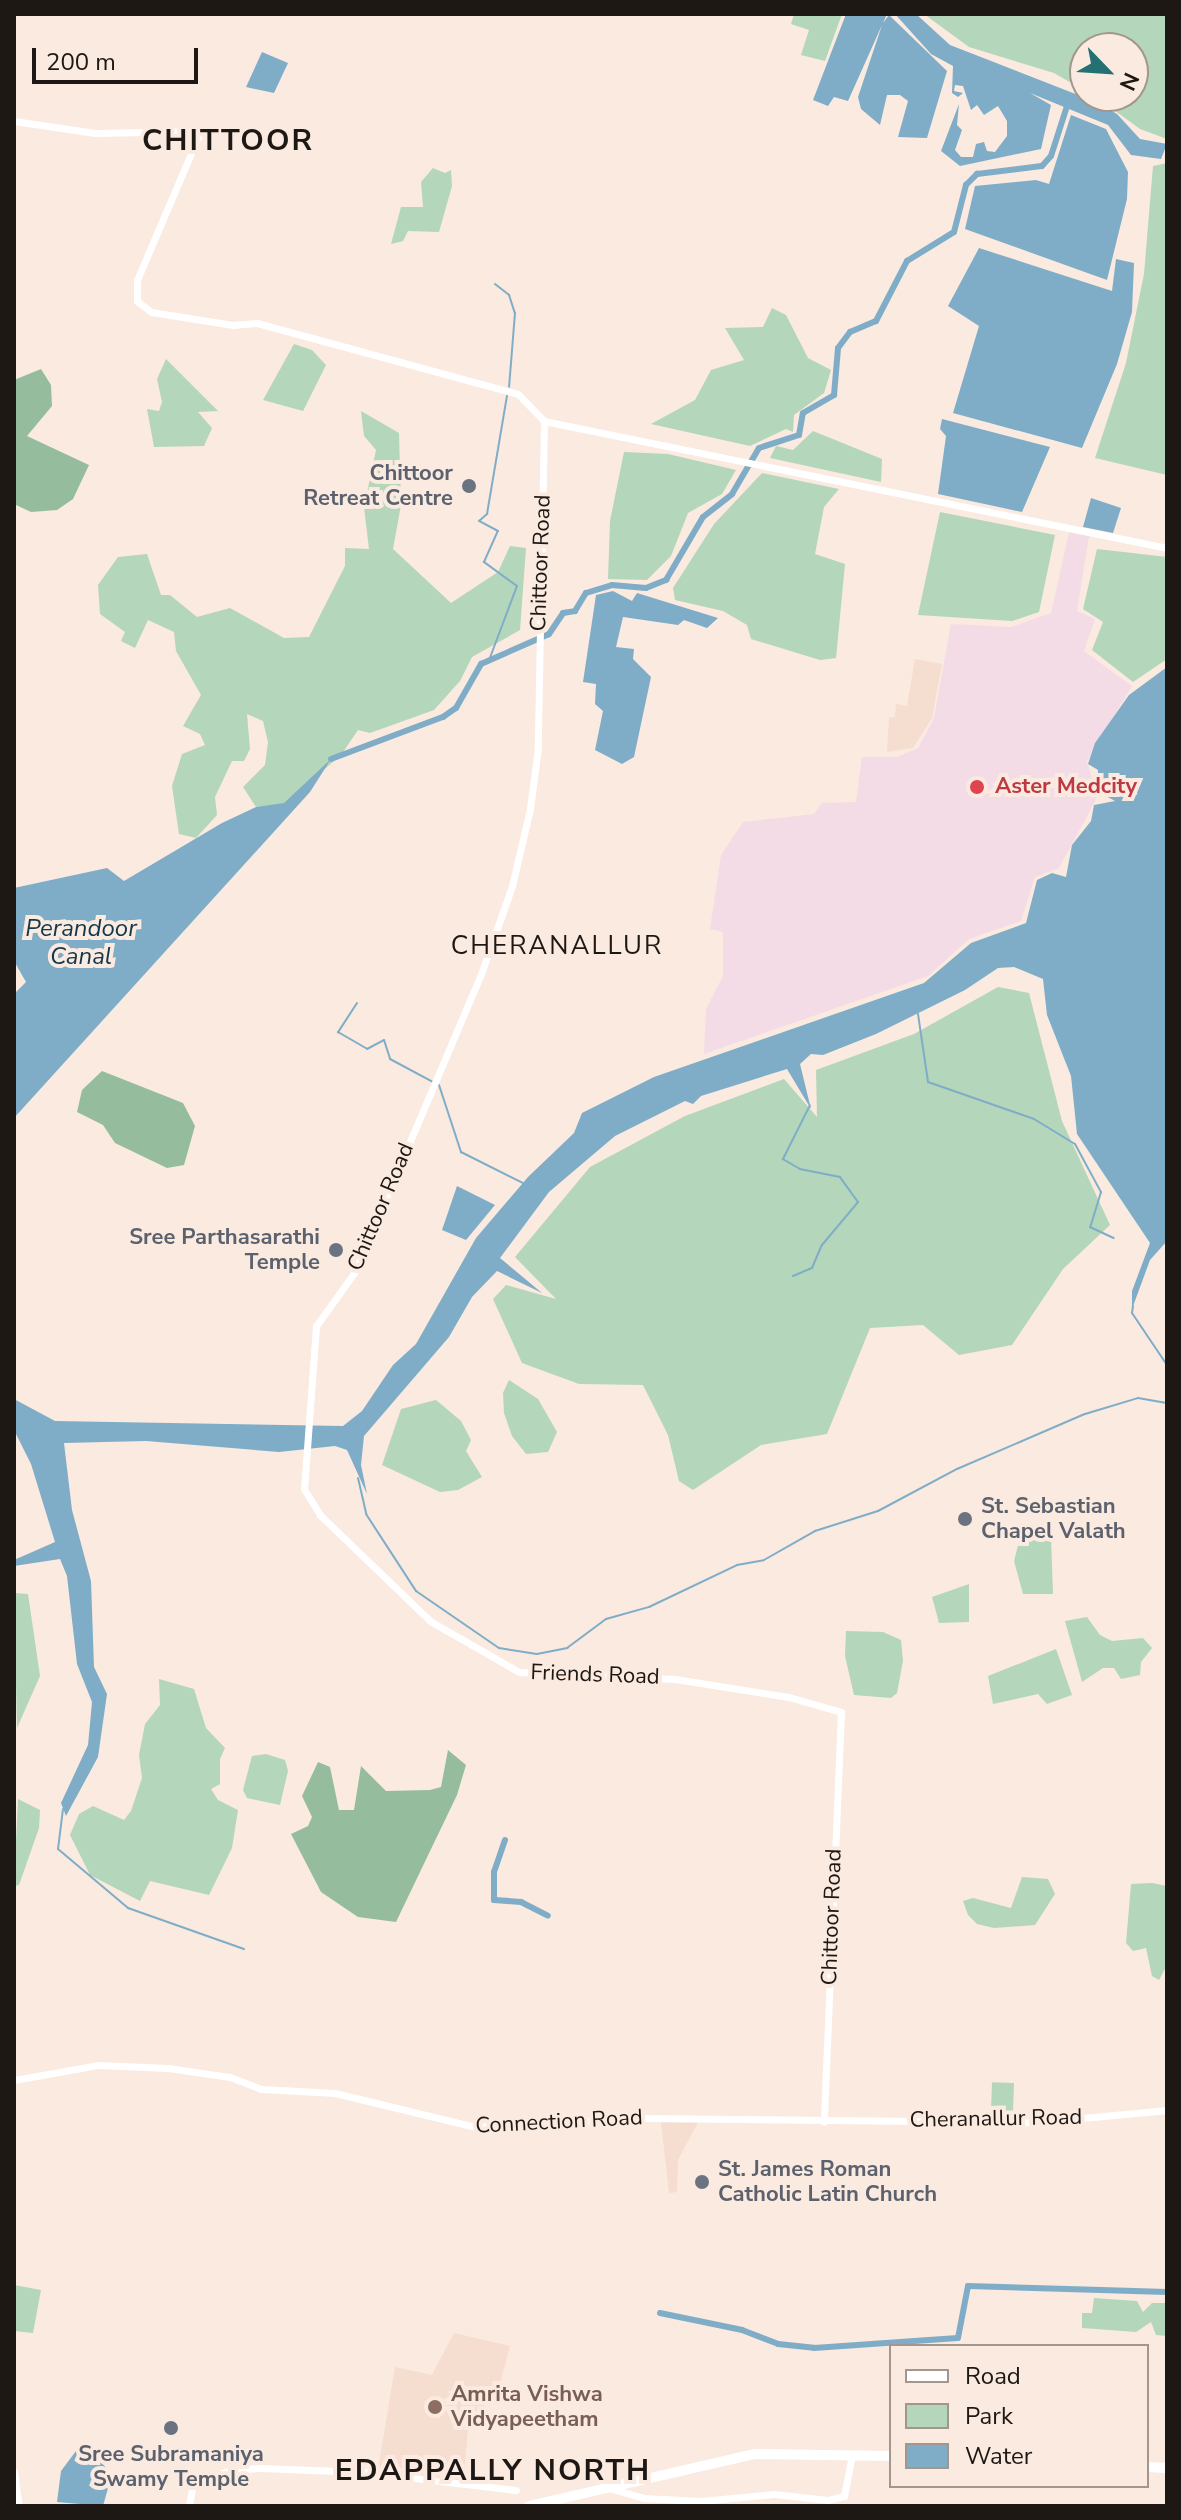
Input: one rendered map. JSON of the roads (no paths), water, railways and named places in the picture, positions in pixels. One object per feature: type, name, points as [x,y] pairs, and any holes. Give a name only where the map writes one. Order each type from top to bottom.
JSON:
[{"type":"highway","points":[[529,2506],[755,2454],[889,2456]]},
{"type":"main road","points":[[14,121],[95,133],[195,131],[198,137],[137,280],[137,301],[151,312],[233,325],[257,323],[518,394],[544,421],[1167,548]]},
{"type":"main road","name":"Chittoor Road","points":[[306,1457],[316,1326],[354,1273],[481,974],[515,874],[538,747],[537,649],[544,421]]},
{"type":"main road","name":"Friends Road","points":[[306,1457],[304,1489],[320,1515],[430,1621],[519,1672],[675,1679],[789,1697],[841,1712]]},
{"type":"main road","name":"Chittoor Road","points":[[824,2122],[841,1712]]},
{"type":"main road","name":"Connection Road","points":[[14,2080],[98,2065],[168,2068],[230,2077],[262,2089],[335,2093],[476,2127],[639,2118],[824,2122]]},
{"type":"main road","name":"Cheranallur Road","points":[[824,2122],[1040,2122],[1167,2110]]},
{"type":"main road","points":[[607,2487],[643,2498],[701,2501],[774,2494],[828,2500],[844,2496],[852,2455]]},
{"type":"main road","points":[[189,2506],[193,2483],[231,2470],[260,2468],[364,2472],[516,2490]]},
{"type":"main road","points":[[14,2472],[19,2506]]},
{"type":"water","points":[[846,14],[887,14],[883,23],[889,15],[947,71],[927,138],[898,137],[908,101],[900,95],[887,95],[880,125],[861,109],[858,97],[882,25],[848,101],[834,97],[828,106],[813,100]]},
{"type":"water","points":[[895,14],[916,14],[950,45],[1069,91],[1069,109],[1030,93],[1051,105],[1041,149],[960,166],[941,151],[959,104],[957,125],[962,130],[955,150],[961,157],[973,157],[976,144],[984,142],[987,151],[995,152],[1007,136],[1007,121],[998,106],[984,115],[977,105],[971,110],[963,86],[955,85],[954,91],[963,93],[958,97],[952,93],[953,66],[931,54]]},
{"type":"water","points":[[262,52],[288,63],[274,93],[246,87]]},
{"type":"water","points":[[1076,112],[1114,112],[1140,139],[1167,144],[1161,159],[1131,155],[1108,125]]},
{"type":"water","points":[[1071,115],[1106,129],[1128,172],[1127,199],[1107,280],[965,229],[975,186],[1036,180],[1049,184]]},
{"type":"water","points":[[979,248],[1112,291],[1116,259],[1134,263],[1132,312],[1117,364],[1082,448],[953,413],[979,326],[948,306]]},
{"type":"water","points":[[942,419],[1050,447],[1022,512],[938,494],[946,436],[940,429]]},
{"type":"water","points":[[1091,498],[1121,508],[1113,533],[1083,527]]},
{"type":"water","points":[[613,591],[632,601],[637,593],[718,618],[707,628],[684,620],[678,625],[623,617],[616,647],[634,649],[633,659],[651,677],[634,757],[622,764],[595,750],[603,711],[595,704],[596,684],[583,682],[596,595]]},
{"type":"water","points":[[1167,667],[1167,1241],[1150,1260],[1132,1309],[1132,1291],[1150,1243],[1077,1134],[1071,1076],[1047,1015],[1043,979],[1014,967],[998,968],[965,990],[876,1034],[823,1055],[811,1054],[800,1064],[811,1109],[787,1069],[701,1096],[693,1104],[685,1101],[615,1136],[549,1192],[500,1258],[542,1293],[497,1271],[472,1297],[449,1337],[364,1436],[361,1465],[367,1494],[347,1450],[335,1446],[279,1452],[146,1441],[64,1443],[72,1510],[91,1581],[94,1667],[107,1694],[98,1757],[66,1816],[61,1803],[88,1745],[92,1702],[77,1664],[67,1576],[60,1559],[14,1566],[14,1560],[55,1542],[31,1464],[14,1430],[14,1399],[55,1421],[343,1426],[362,1411],[393,1365],[416,1344],[476,1238],[528,1177],[574,1133],[582,1113],[654,1077],[924,983],[971,943],[1026,923],[1037,880],[1052,873],[1066,877],[1072,845],[1091,821],[1094,805],[1115,801],[1097,791],[1098,770],[1088,764],[1095,743],[1129,695]]},
{"type":"water","name":"Perandoor Canal","points":[[331,759],[310,792],[14,1118],[14,994],[26,982],[14,961],[14,888],[107,868],[124,881],[222,823],[256,807],[284,803]]},
{"type":"water","points":[[457,1186],[495,1205],[466,1240],[442,1230]]},
{"type":"water","points":[[76,2451],[100,2461],[112,2474],[103,2506],[57,2502],[61,2471]]},
{"type":"waterway","points":[[331,759],[443,717],[456,708],[481,664],[549,634],[563,613],[575,611],[586,593],[612,585],[646,588],[666,580],[703,517],[732,494],[759,448],[799,435],[803,413],[834,395],[838,348],[850,332],[876,321],[907,261],[954,232],[966,185],[977,174],[1042,166],[1051,156],[1068,103]]},
{"type":"waterway","points":[[495,284],[509,295],[515,313],[509,387]]},
{"type":"waterway","points":[[488,663],[517,586],[484,562],[498,531],[479,521],[487,514],[507,396]]},
{"type":"waterway","points":[[357,1003],[338,1032],[367,1049],[384,1040],[390,1059],[433,1082]]},
{"type":"waterway","points":[[918,1014],[928,1082],[1034,1119],[1075,1144],[1101,1192],[1090,1227],[1114,1238]]},
{"type":"waterway","points":[[439,1085],[461,1152],[523,1183]]},
{"type":"waterway","points":[[793,1276],[812,1268],[822,1245],[858,1202],[840,1177],[800,1169],[783,1159],[810,1105]]},
{"type":"waterway","points":[[1133,1306],[1132,1313],[1167,1365]]},
{"type":"waterway","points":[[358,1478],[366,1514],[416,1591],[499,1648],[537,1654],[567,1648],[606,1619],[649,1607],[737,1565],[764,1560],[815,1531],[878,1511],[957,1469],[1085,1414],[1138,1398],[1167,1403]]},
{"type":"waterway","points":[[63,1809],[58,1849],[128,1908],[244,1949]]},
{"type":"waterway","points":[[505,1840],[494,1872],[494,1900],[521,1902],[548,1916]]},
{"type":"waterway","points":[[660,2313],[742,2330],[778,2344],[814,2348],[958,2338],[968,2286],[1167,2292]]},
{"type":"place","name":"Chittoor Retreat Centre","points":[[469,486]]},
{"type":"place","name":"Aster Medcity","points":[[977,787]]},
{"type":"place","name":"Sree Parthasarathi Temple","points":[[336,1250]]},
{"type":"place","name":"St. Sebastian Chapel Valath","points":[[965,1519]]},
{"type":"place","name":"St. James Roman Catholic Latin Church","points":[[702,2182]]},
{"type":"place","name":"Amrita Vishwa Vidyapeetham","points":[[435,2407]]},
{"type":"place","name":"Sree Subramaniya Swamy Temple","points":[[171,2428]]},
{"type":"district","name":"CHITTOOR","points":[[228,141]]},
{"type":"district","name":"CHERANALLUR","points":[[557,946]]},
{"type":"district","name":"EDAPPALLY NORTH","points":[[493,2471]]}]
